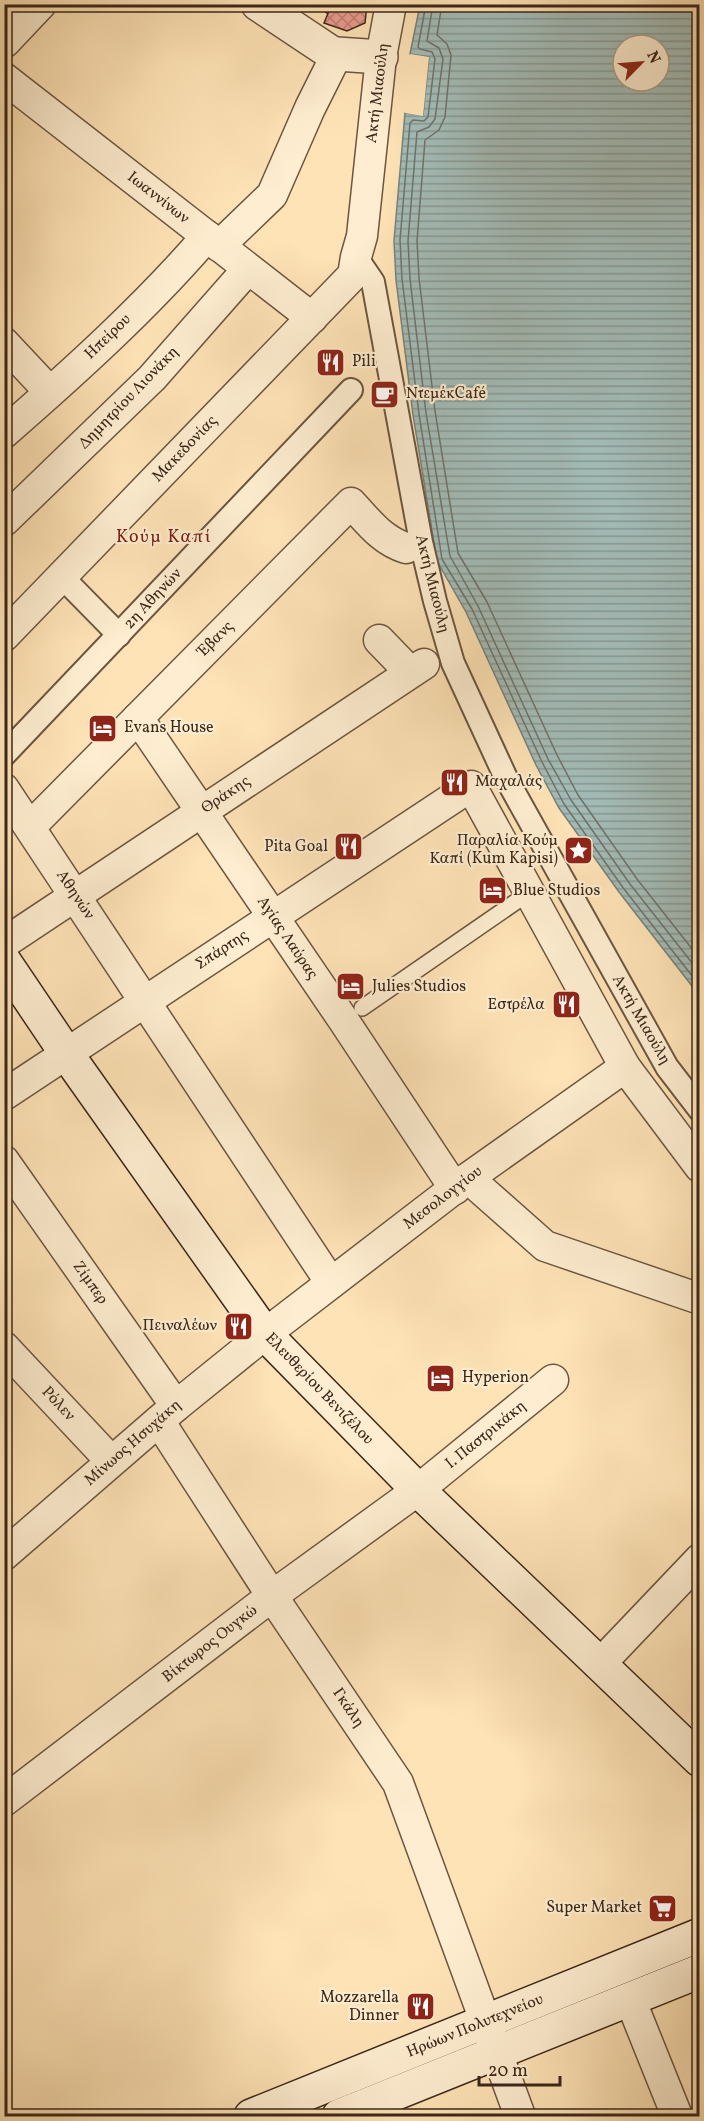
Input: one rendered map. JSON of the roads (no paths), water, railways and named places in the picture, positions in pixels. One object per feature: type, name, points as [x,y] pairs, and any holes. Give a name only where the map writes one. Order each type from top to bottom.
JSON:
[{"type":"main road","points":[[4,40],[39,4]]},
{"type":"main road","points":[[258,4],[337,54],[381,57]]},
{"type":"main road","name":"Ελευθερίου Βενιζέλου","points":[[4,961],[66,1053],[265,1334],[418,1490],[699,1760]]},
{"type":"main road","name":"Ηρώων Πολυτεχνείου","points":[[251,2116],[699,1935]]},
{"type":"main road","points":[[339,2116],[699,1971]]},
{"type":"street","name":"Ακτή Μιαούλη","points":[[391,4],[381,57],[362,236],[356,257],[373,282],[421,542],[435,601],[453,663],[506,778],[667,1067],[699,1110]]},
{"type":"street","name":"Ηπείρου","points":[[4,433],[180,267],[272,195],[310,108],[337,54]]},
{"type":"street","name":"Ιωαννίνων","points":[[4,78],[312,318]]},
{"type":"street","name":"Μακεδονίας","points":[[4,636],[353,275],[356,257]]},
{"type":"street","name":"Δημητρίου Λιονάκη","points":[[4,521],[152,378],[248,269]]},
{"type":"street","points":[[4,343],[50,392]]},
{"type":"street","name":"2η Αθηνών","points":[[4,755],[351,390]]},
{"type":"street","name":"Έβανς","points":[[30,827],[351,503],[378,532],[392,543],[406,548]]},
{"type":"street","points":[[62,577],[119,635]]},
{"type":"street","name":"Θράκης","points":[[4,943],[417,668],[380,640]]},
{"type":"street","name":"Αγίας Λαύρας","points":[[138,718],[273,917],[461,1184],[545,1246],[699,1299]]},
{"type":"street","name":"Σπάρτης","points":[[4,1095],[471,786],[530,892]]},
{"type":"street","name":"Αθηνών","points":[[4,789],[330,1283]]},
{"type":"street","points":[[530,892],[625,1067],[699,1167]]},
{"type":"street","name":"Μεσολογγίου","points":[[265,1334],[461,1184],[625,1067]]},
{"type":"street","name":"Ζίμπερ","points":[[4,1161],[168,1413]]},
{"type":"street","name":"Μίνωος Ησυχάκη","points":[[8,1542],[111,1461],[265,1334]]},
{"type":"street","name":"Ρόλεν","points":[[4,1347],[111,1461]]},
{"type":"street","name":"Ι. Παστρικάκη","points":[[418,1490],[553,1380]]},
{"type":"street","name":"Γκάλη","points":[[168,1413],[272,1596],[398,1783],[520,2116]]},
{"type":"street","name":"Βίκτωρος Ουγκώ","points":[[4,1802],[272,1596],[418,1490]]},
{"type":"street","points":[[600,1664],[699,1559]]},
{"type":"street","points":[[630,1999],[677,2116]]},
{"type":"lane","points":[[362,1008],[530,892]]},
{"type":"water","points":[[420,5],[699,5],[699,995],[619,892],[559,808],[536,765],[466,612],[437,561],[413,415],[396,280],[394,241],[405,113],[423,115],[429,57],[410,54]]},
{"type":"place","name":"Pili","points":[[331,362]]},
{"type":"place","name":"ΝτεμέκCafé","points":[[385,394]]},
{"type":"place","name":"Evans House","points":[[103,728]]},
{"type":"place","name":"Μαχαλάς","points":[[454,782]]},
{"type":"place","name":"Pita Goal","points":[[349,847]]},
{"type":"place","name":"Παραλία Κούμ Καπί (Kum Kapisi)","points":[[579,850]]},
{"type":"place","name":"Blue Studios","points":[[492,891]]},
{"type":"place","name":"Julies Studios","points":[[351,987]]},
{"type":"place","name":"Εστρέλα","points":[[566,1005]]},
{"type":"place","name":"Πειναλέων","points":[[238,1326]]},
{"type":"place","name":"Hyperion","points":[[441,1378]]},
{"type":"place","name":"Super Market","points":[[663,1908]]},
{"type":"place","name":"Mozzarella Dinner","points":[[420,2007]]},
{"type":"district","name":"Κούμ Καπί","points":[[164,537]]}]
